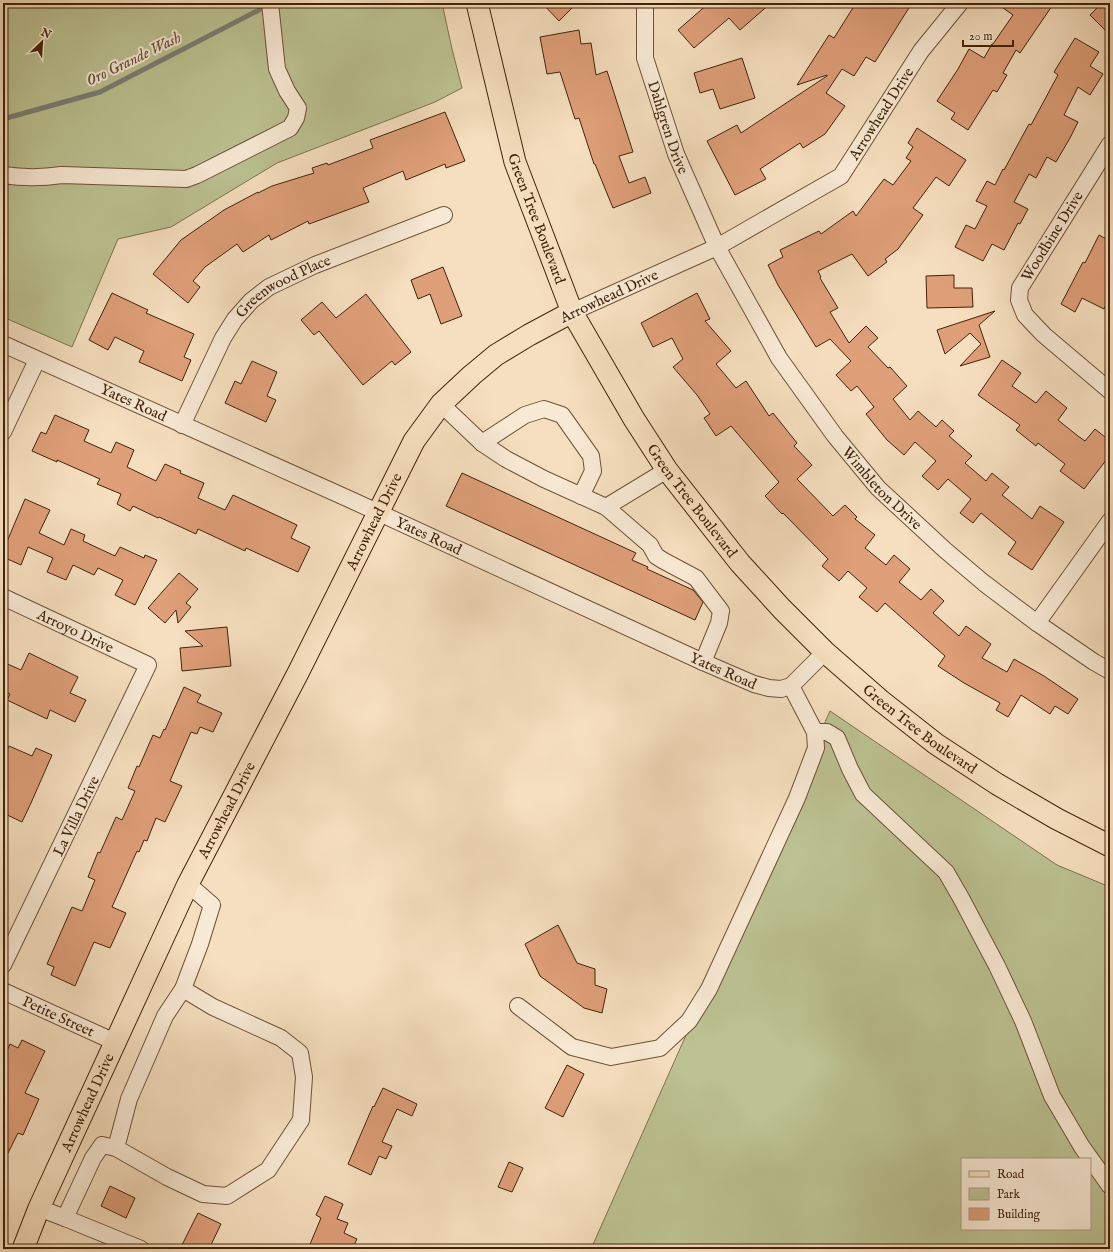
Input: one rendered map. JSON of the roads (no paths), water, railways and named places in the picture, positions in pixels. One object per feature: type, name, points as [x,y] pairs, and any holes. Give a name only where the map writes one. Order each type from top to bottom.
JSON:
[{"type":"main road","name":"Green Tree Boulevard","points":[[477,3],[515,162],[572,312],[634,419],[667,470],[740,563],[782,609],[825,652],[880,700],[936,744],[997,784],[1057,819],[1110,846]]},
{"type":"main road","name":"Arrowhead Drive","points":[[23,1249],[39,1208],[188,884],[296,678],[414,441],[441,404],[496,355],[572,312]]},
{"type":"street","points":[[3,175],[20,178],[43,178],[62,175],[186,179],[198,175],[290,128],[296,118],[298,108],[287,91],[277,69],[270,3]]},
{"type":"street","name":"Dahlgren Drive","points":[[645,3],[645,58],[676,154],[717,247]]},
{"type":"street","name":"Arrowhead Drive","points":[[572,312],[717,247],[841,176],[921,51],[960,3]]},
{"type":"street","name":"Woodbine Drive","points":[[1110,144],[1020,288],[1019,300],[1025,315],[1044,335],[1110,391]]},
{"type":"street","name":"Greenwood Place","points":[[182,425],[223,338],[235,319],[251,301],[269,287],[314,265],[444,215]]},
{"type":"street","name":"Wimbleton Drive","points":[[717,247],[779,358],[835,436],[878,488],[945,550],[984,583],[1037,623],[1094,662],[1110,671]]},
{"type":"street","name":"Yates Road","points":[[3,344],[379,513],[703,662],[754,684],[769,688],[781,689],[790,686]]},
{"type":"street","points":[[3,432],[38,360]]},
{"type":"street","points":[[441,404],[482,443],[506,459],[544,479],[606,507],[650,545],[656,556],[696,578],[721,611],[719,623],[703,662]]},
{"type":"street","points":[[482,443],[525,415],[544,409],[562,415],[591,456],[593,471],[581,496]]},
{"type":"street","points":[[606,507],[667,470]]},
{"type":"street","points":[[1037,623],[1110,521]]},
{"type":"street","name":"Arroyo Drive","points":[[3,597],[148,665]]},
{"type":"street","points":[[518,1006],[572,1047],[611,1057],[660,1048],[689,1021],[709,989],[797,798],[816,748],[815,732],[790,686],[825,652]]},
{"type":"street","name":"La Villa Drive","points":[[3,965],[148,665]]},
{"type":"street","points":[[815,732],[828,732],[837,738],[850,769],[863,794],[946,872],[1010,993],[1023,1021],[1052,1096],[1090,1158]]},
{"type":"street","points":[[116,1148],[129,1099],[164,1016],[183,990],[200,944],[212,905],[188,884]]},
{"type":"street","points":[[65,1218],[93,1158],[102,1145],[116,1148],[167,1177],[203,1194],[227,1196],[268,1170],[301,1120],[304,1077],[300,1053],[281,1038],[213,1007],[183,990]]},
{"type":"street","name":"Petite Street","points":[[3,991],[115,1042]]},
{"type":"street","points":[[1091,1160],[1110,1186]]},
{"type":"street","points":[[39,1208],[141,1249]]},
{"type":"waterway","name":"Oro Grande Wash","points":[[3,119],[100,92],[259,10],[266,4]]}]
